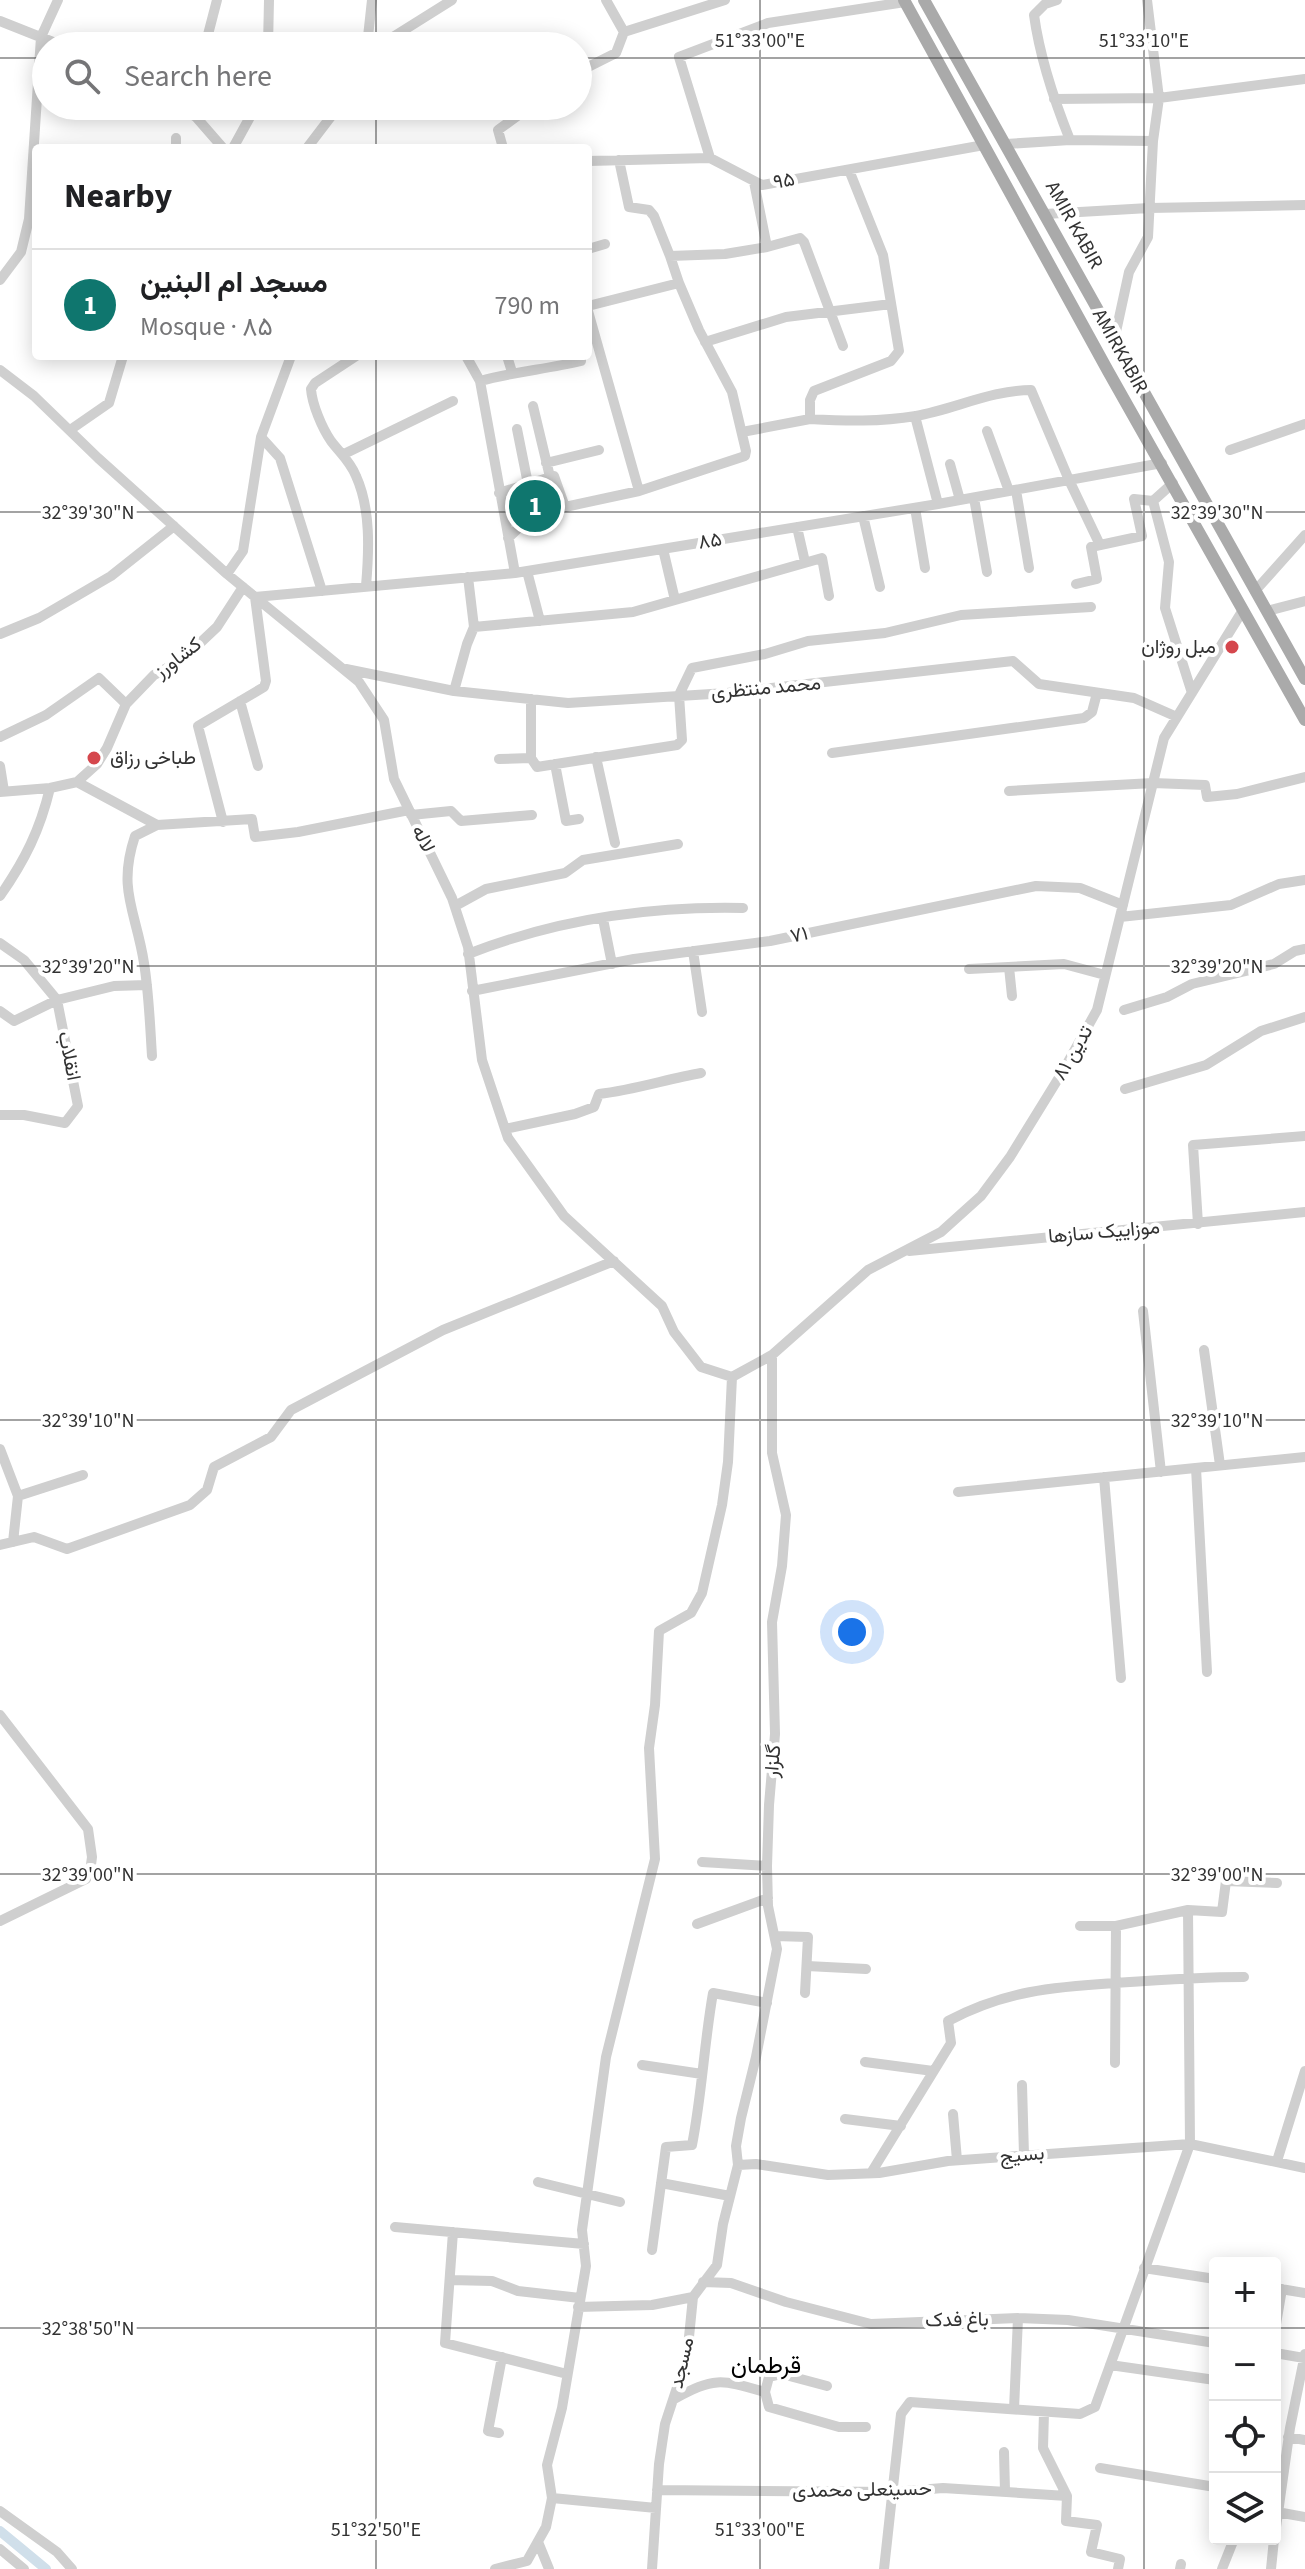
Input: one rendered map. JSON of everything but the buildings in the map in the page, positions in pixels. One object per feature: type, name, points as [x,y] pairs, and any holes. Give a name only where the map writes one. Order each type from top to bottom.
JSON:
[{"type":"main road","name":"AMIR KABIR","points":[[924,0],[1305,679]]},
{"type":"main road","name":"AMIRKABIR","points":[[904,1],[1305,720]]},
{"type":"main road","points":[[1108,371],[1126,362]]},
{"type":"main road","points":[[1120,392],[1137,383]]},
{"type":"street","points":[[43,32],[58,0]]},
{"type":"street","points":[[209,32],[217,0]]},
{"type":"street","points":[[268,32],[269,0]]},
{"type":"street","points":[[369,32],[372,0]]},
{"type":"street","points":[[401,32],[452,0]]},
{"type":"street","points":[[606,0],[624,32]]},
{"type":"street","points":[[624,32],[725,0]]},
{"type":"street","points":[[1057,0],[1045,4],[1034,15],[1054,99],[1070,140]]},
{"type":"street","points":[[1114,341],[1129,272],[1148,237],[1153,141],[1159,98],[1147,0]]},
{"type":"street","points":[[710,158],[679,57],[768,23],[904,1]]},
{"type":"street","points":[[0,21],[32,33]]},
{"type":"street","points":[[592,65],[616,53],[624,32]]},
{"type":"street","points":[[1054,99],[1159,98],[1305,79]]},
{"type":"street","points":[[36,144],[37,120]]},
{"type":"street","points":[[199,120],[220,144]]},
{"type":"street","points":[[235,144],[248,120]]},
{"type":"street","points":[[310,144],[328,120]]},
{"type":"street","points":[[502,144],[498,130],[512,120]]},
{"type":"street","points":[[1006,144],[1070,140],[1153,141]]},
{"type":"street","name":"۹۵","points":[[592,161],[710,158],[762,185],[984,145]]},
{"type":"street","points":[[508,538],[528,519],[565,507],[639,491],[742,459],[746,451],[732,392],[705,342],[654,216],[649,210],[629,207],[619,160]]},
{"type":"street","points":[[810,419],[810,400],[814,391],[896,358],[899,351],[883,255],[849,170]]},
{"type":"street","points":[[754,182],[767,247]]},
{"type":"street","points":[[1045,214],[1305,205]]},
{"type":"street","points":[[0,280],[21,252],[32,220]]},
{"type":"street","points":[[670,256],[725,254],[800,238],[843,346]]},
{"type":"street","points":[[592,248],[605,244]]},
{"type":"street","points":[[592,307],[679,283]]},
{"type":"street","points":[[705,342],[786,317],[891,304]]},
{"type":"street","points":[[592,322],[639,491]]},
{"type":"street","points":[[70,430],[109,403],[122,360]]},
{"type":"street","points":[[227,574],[243,551],[261,437],[290,360]]},
{"type":"street","points":[[350,360],[315,383],[311,389],[330,439],[344,454],[357,476],[363,499],[369,555],[366,586]]},
{"type":"street","points":[[468,360],[480,381],[515,573]]},
{"type":"street","points":[[508,360],[512,372]]},
{"type":"street","points":[[480,381],[581,360]]},
{"type":"street","name":"لاله","points":[[0,370],[34,396],[227,574],[359,682],[384,720],[394,779],[455,906],[468,954],[482,1060],[508,1138],[564,1216],[662,1306],[674,1332],[701,1367],[732,1377]]},
{"type":"street","points":[[742,432],[810,419],[854,422],[915,416],[1031,390],[1100,545]]},
{"type":"street","points":[[344,454],[453,401]]},
{"type":"street","points":[[533,406],[550,477]]},
{"type":"street","points":[[915,416],[938,504]]},
{"type":"street","points":[[1230,450],[1305,424]]},
{"type":"street","points":[[517,429],[528,484]]},
{"type":"street","points":[[987,431],[1013,491],[1029,568]]},
{"type":"street","points":[[261,437],[280,458],[322,591]]},
{"type":"street","points":[[546,463],[599,450]]},
{"type":"street","name":"۸۵","points":[[255,597],[515,573],[974,498],[1162,463]]},
{"type":"street","points":[[950,464],[960,500]]},
{"type":"street","points":[[499,493],[554,476],[565,507]]},
{"type":"street","points":[[1076,584],[1097,579],[1091,547],[1142,536],[1134,499],[1153,501],[1173,483]]},
{"type":"street","points":[[974,498],[987,572]]},
{"type":"street","points":[[1153,501],[1169,562],[1165,608],[1192,693]]},
{"type":"street","points":[[915,508],[925,568]]},
{"type":"street","points":[[863,516],[880,587]]},
{"type":"street","points":[[0,634],[39,618],[111,576],[174,526]]},
{"type":"street","points":[[797,527],[805,562]]},
{"type":"street","points":[[1255,591],[1305,535]]},
{"type":"street","points":[[663,549],[675,600]]},
{"type":"street","points":[[474,627],[633,612],[822,558],[829,596]]},
{"type":"street","points":[[527,571],[540,621]]},
{"type":"street","points":[[454,691],[474,627],[468,577]]},
{"type":"street","name":"کشاورز","points":[[77,782],[97,764],[126,704],[154,675],[182,660],[217,627],[243,587]]},
{"type":"street","points":[[223,822],[198,726],[264,687],[266,681],[255,597]]},
{"type":"street","points":[[1267,611],[1305,601]]},
{"type":"street","points":[[531,699],[531,758],[537,767],[680,743],[679,695],[692,668],[765,654],[808,641],[885,633],[961,615],[1091,607]]},
{"type":"street","name":"تدین ۸۱","points":[[732,1377],[772,1355],[868,1270],[941,1232],[981,1196],[1002,1167],[1063,1071],[1097,1010],[1164,738],[1243,610]]},
{"type":"street","name":"محمد منتظری","points":[[344,669],[454,691],[568,703],[727,693],[1013,661],[1039,684],[1134,698],[1177,717]]},
{"type":"street","points":[[0,737],[46,715],[99,678],[126,704]]},
{"type":"street","points":[[832,753],[1084,718],[1092,712],[1097,693]]},
{"type":"street","points":[[240,701],[258,766]]},
{"type":"street","points":[[596,757],[615,843]]},
{"type":"street","points":[[499,759],[531,758]]},
{"type":"street","points":[[555,764],[566,821],[579,819]]},
{"type":"street","points":[[0,766],[2,791],[50,788],[77,782],[157,825]]},
{"type":"street","points":[[1009,791],[1153,783],[1205,785],[1207,797],[1237,794],[1305,777]]},
{"type":"street","points":[[0,896],[21,866],[42,823],[50,788]]},
{"type":"street","points":[[152,1056],[147,985],[139,933],[126,888],[127,860],[135,836],[157,825],[252,819],[255,837],[410,813],[451,811],[461,821],[532,815]]},
{"type":"street","points":[[455,906],[486,889],[565,873],[583,860],[678,844]]},
{"type":"street","points":[[1120,917],[1231,905],[1279,884],[1305,880]]},
{"type":"street","name":"۷۱","points":[[472,991],[612,964],[770,941],[1036,886],[1080,888],[1123,905]]},
{"type":"street","points":[[468,954],[527,933],[603,919],[663,909],[743,908]]},
{"type":"street","points":[[603,919],[612,964]]},
{"type":"street","name":"انقلاب","points":[[0,943],[24,960],[57,1000],[78,1106],[65,1123],[24,1115],[0,1115]]},
{"type":"street","points":[[1124,1010],[1167,997],[1192,984],[1274,964],[1295,951],[1305,949]]},
{"type":"street","points":[[693,951],[702,1012]]},
{"type":"street","points":[[969,969],[1064,964],[1105,975]]},
{"type":"street","points":[[1009,967],[1012,996]]},
{"type":"street","points":[[1,1013],[14,1021],[57,1000],[114,986],[147,985]]},
{"type":"street","points":[[1125,1089],[1206,1065],[1261,1031],[1305,1017]]},
{"type":"street","points":[[505,1129],[594,1107],[599,1094],[629,1091],[701,1073]]},
{"type":"street","points":[[1198,1224],[1193,1145],[1305,1136]]},
{"type":"street","name":"موزاییک سازها","points":[[903,1251],[1305,1212]]},
{"type":"street","points":[[0,1545],[34,1537],[67,1549],[190,1505],[207,1490],[214,1467],[271,1437],[291,1410],[443,1330],[614,1261]]},
{"type":"street","points":[[1143,1311],[1161,1472]]},
{"type":"street","points":[[1204,1350],[1220,1465]]},
{"type":"street","name":"گلزار","points":[[738,2165],[736,2146],[777,1949],[768,1898],[767,1866],[775,1734],[772,1622],[782,1566],[786,1515],[772,1453],[772,1355]]},
{"type":"street","points":[[495,2569],[527,2561],[546,2527],[552,2498],[547,2465],[562,2408],[586,2266],[582,2230],[606,2057],[655,1859],[649,1748],[659,1631],[691,1613],[702,1593],[722,1505],[728,1462],[732,1377]]},
{"type":"street","points":[[0,1449],[18,1496],[13,1542]]},
{"type":"street","points":[[958,1492],[1305,1457]]},
{"type":"street","points":[[1196,1468],[1207,1672]]},
{"type":"street","points":[[18,1496],[83,1475]]},
{"type":"street","points":[[1104,1477],[1121,1678]]},
{"type":"street","points":[[0,1715],[84,1821],[92,1850],[92,1866],[86,1879],[0,1921]]},
{"type":"street","points":[[702,1862],[767,1866]]},
{"type":"street","points":[[1080,1926],[1116,1926],[1188,1910],[1222,1912],[1226,1881],[1277,1883]]},
{"type":"street","points":[[697,1924],[768,1898]]},
{"type":"street","points":[[884,2569],[901,2414],[910,2402],[1080,2414],[1095,2407],[1190,2144],[1188,1910]]},
{"type":"street","points":[[1115,2063],[1116,1926]]},
{"type":"street","points":[[775,1936],[808,1937],[805,1993]]},
{"type":"street","points":[[807,1966],[866,1969]]},
{"type":"street","points":[[871,2173],[951,2043],[948,2021],[963,2013],[995,2000],[1038,1989],[1188,1977],[1244,1977]]},
{"type":"street","points":[[652,2250],[666,2147],[692,2145],[713,1993],[767,2003]]},
{"type":"street","points":[[865,2062],[933,2071]]},
{"type":"street","points":[[642,2065],[702,2074]]},
{"type":"street","points":[[1277,2161],[1305,2071]]},
{"type":"street","points":[[1022,2085],[1024,2155]]},
{"type":"street","points":[[953,2114],[957,2160]]},
{"type":"street","points":[[845,2119],[901,2126]]},
{"type":"street","name":"بسیج","points":[[738,2165],[756,2164],[828,2175],[871,2173],[957,2160],[1190,2144],[1305,2168]]},
{"type":"street","name":"مسجد","points":[[652,2569],[665,2424],[687,2357],[693,2297],[717,2265],[738,2165]]},
{"type":"street","points":[[538,2182],[620,2202]]},
{"type":"street","points":[[661,2183],[730,2196]]},
{"type":"street","points":[[395,2227],[584,2244]]},
{"type":"street","points":[[453,2232],[445,2343],[567,2374]]},
{"type":"street","points":[[1144,2268],[1209,2278]]},
{"type":"street","points":[[450,2280],[492,2281],[518,2291],[579,2303],[652,2305],[693,2297]]},
{"type":"street","name":"باغ فدک","points":[[703,2282],[731,2283],[786,2302],[871,2324],[1018,2318],[1068,2320],[1209,2342]]},
{"type":"street","points":[[1281,2289],[1305,2293]]},
{"type":"street","points":[[1014,2409],[1018,2318]]},
{"type":"street","points":[[1281,2354],[1305,2356],[1281,2476]]},
{"type":"street","points":[[499,2433],[488,2431],[502,2357]]},
{"type":"street","points":[[1110,2365],[1209,2379]]},
{"type":"street","points":[[827,2386],[782,2374],[769,2377],[765,2392],[769,2407],[839,2427],[866,2427]]},
{"type":"street","points":[[674,2399],[705,2382],[733,2382],[765,2392]]},
{"type":"street","points":[[1044,2412],[1043,2448],[1067,2496],[1066,2521],[1097,2525],[1091,2552],[1120,2559],[1118,2569]]},
{"type":"street","points":[[1288,2437],[1305,2440]]},
{"type":"street","points":[[1004,2452],[1005,2491]]},
{"type":"street","points":[[1100,2468],[1209,2486]]},
{"type":"street","name":"حسینعلی محمدی","points":[[657,2490],[894,2492],[943,2488],[1067,2496]]},
{"type":"street","points":[[552,2498],[656,2508]]},
{"type":"street","points":[[0,2511],[57,2552],[72,2569]]},
{"type":"street","points":[[1281,2513],[1305,2517]]},
{"type":"street","points":[[538,2542],[549,2569]]},
{"type":"street","points":[[1222,2569],[1232,2545]]},
{"type":"street","points":[[1271,2569],[1274,2545]]},
{"type":"street","points":[[0,2549],[24,2569]]},
{"type":"waterway","points":[[0,2531],[46,2569]]},
{"type":"place","name":"مسجد ام البنین","points":[[535,506]]},
{"type":"place","name":"مبل روژان","points":[[1232,647]]},
{"type":"place","name":"طباخی رزاق","points":[[94,758]]},
{"type":"district","name":"قرطمان","points":[[766,2365]]}]
